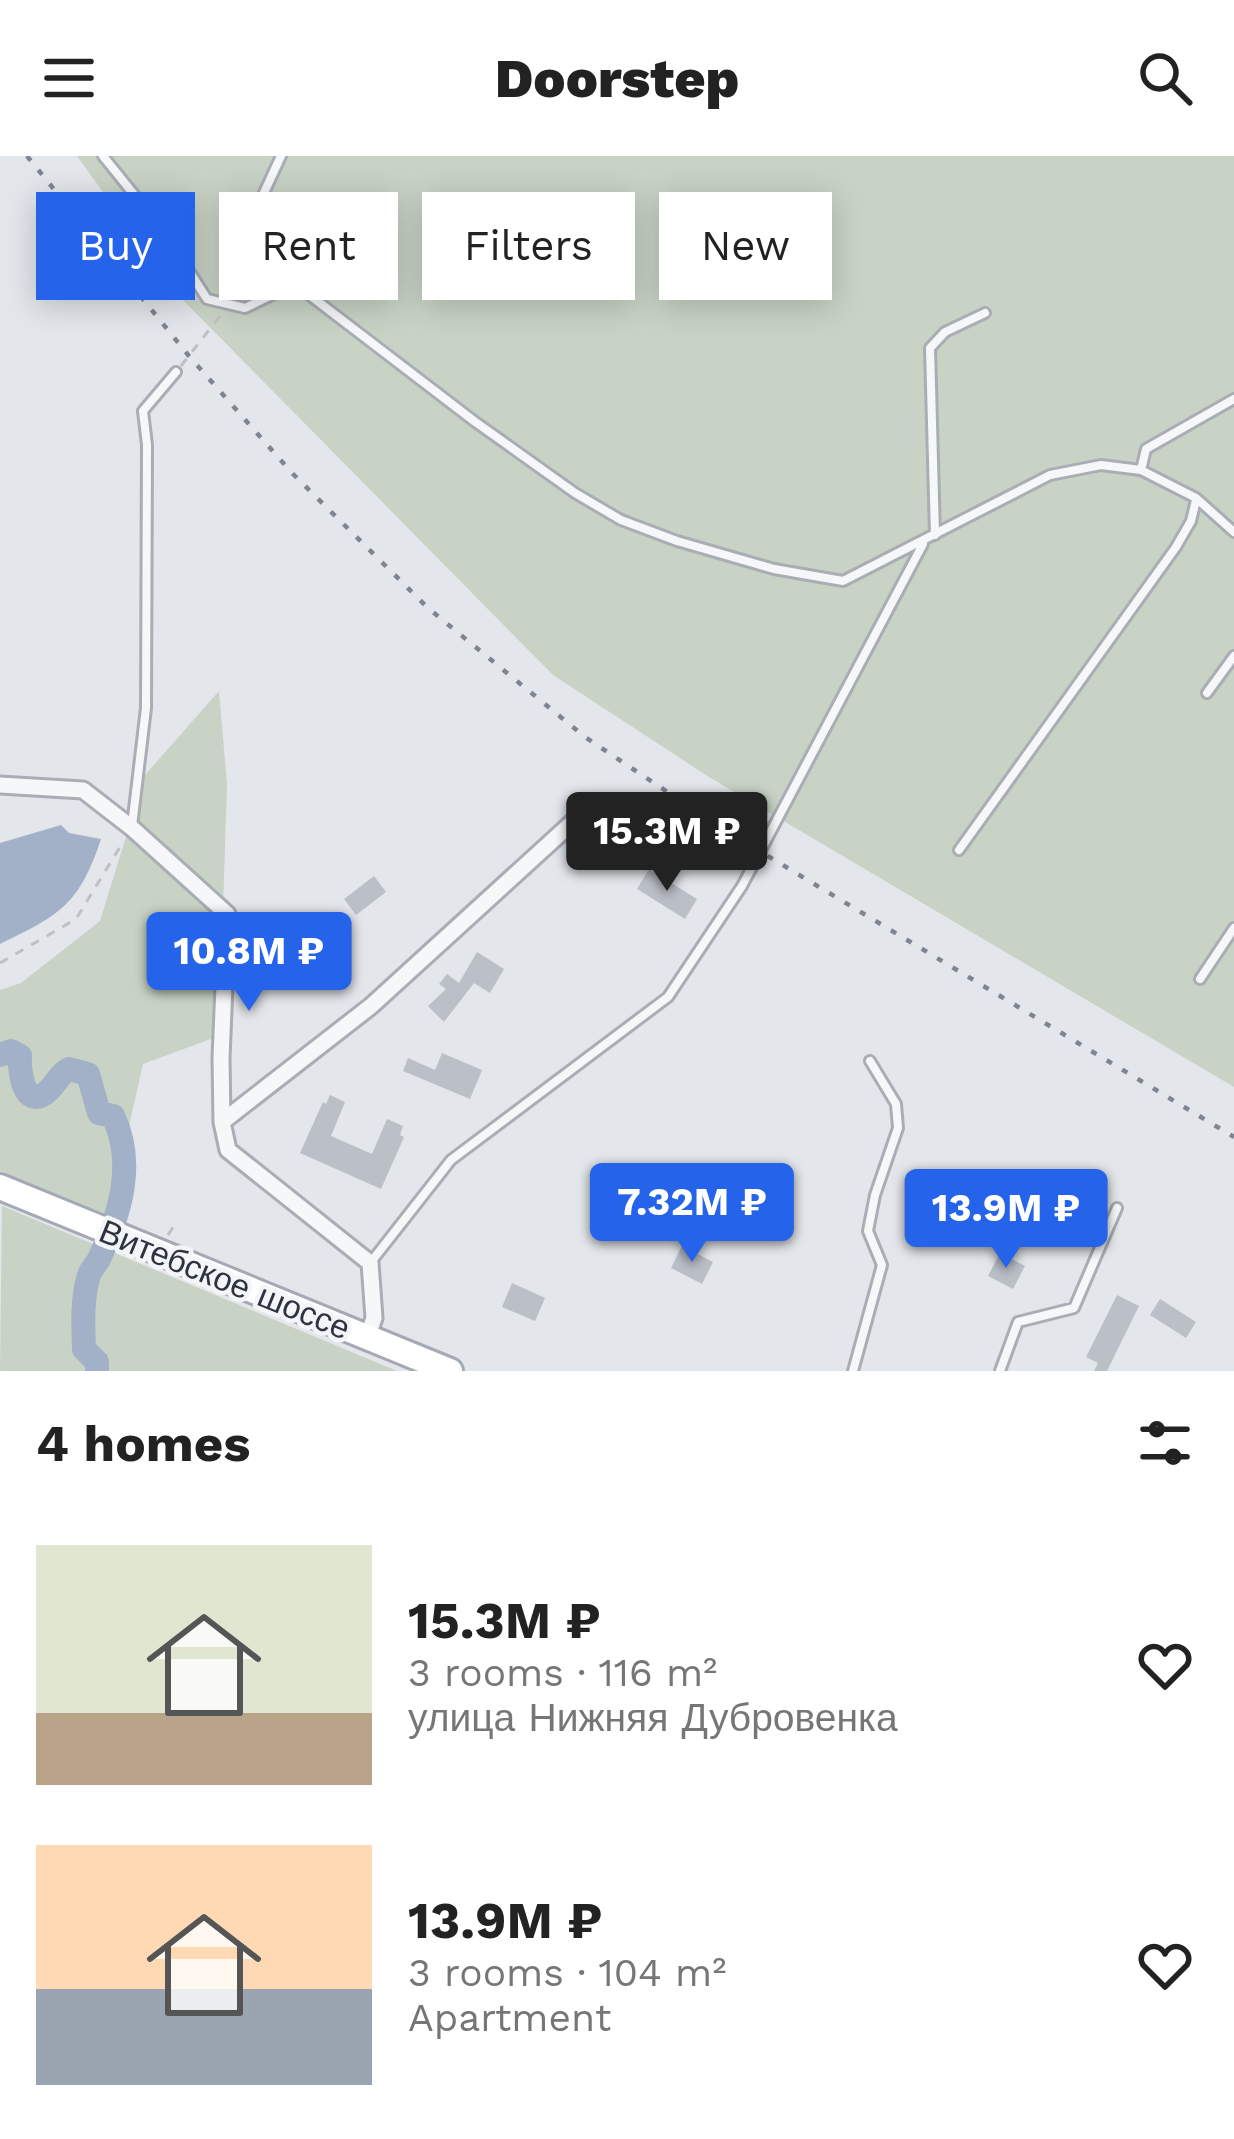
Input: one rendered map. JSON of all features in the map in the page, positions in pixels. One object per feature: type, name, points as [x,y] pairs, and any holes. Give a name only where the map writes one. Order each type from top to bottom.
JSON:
[{"type":"main road","name":"Витебское шоссе","points":[[0,1186],[170,1247],[449,1371]]},
{"type":"street","points":[[0,785],[83,790],[227,914],[220,1058],[228,1150],[370,1263],[374,1318],[367,1338]]},
{"type":"street","points":[[222,1122],[370,1006],[574,821]]},
{"type":"lane","points":[[103,156],[165,233],[207,298],[245,308],[262,300]]},
{"type":"lane","points":[[264,192],[281,156]]},
{"type":"lane","points":[[316,300],[575,493],[621,520],[774,569],[843,581],[1050,476],[1101,465],[1141,470],[1196,498],[1234,532]]},
{"type":"lane","points":[[370,1263],[451,1160],[668,997],[742,886],[930,538],[930,348],[945,332],[986,314]]},
{"type":"lane","points":[[132,828],[146,708],[147,445],[143,411],[176,372]]},
{"type":"lane","points":[[1141,470],[1146,449],[1234,399]]},
{"type":"lane","points":[[959,850],[1176,547],[1191,521],[1196,498]]},
{"type":"lane","points":[[1207,693],[1234,656]]},
{"type":"lane","points":[[1200,979],[1234,928]]},
{"type":"lane","points":[[853,1371],[882,1265],[868,1232],[898,1128],[896,1104],[870,1060]]},
{"type":"lane","points":[[1000,1371],[1018,1322],[1073,1308],[1117,1208]]},
{"type":"path","points":[[176,372],[227,304]]},
{"type":"path","points":[[0,963],[76,919],[132,828]]},
{"type":"path","points":[[170,1247],[176,1223]]},
{"type":"green space","points":[[77,156],[1234,156],[1234,1087],[709,777],[553,675],[183,300],[195,300],[195,192],[103,192]]},
{"type":"green space","points":[[219,691],[227,784],[219,1036],[143,1064],[109,1215],[0,1171],[0,990],[21,983],[100,921],[145,775]]},
{"type":"green space","points":[[2,1206],[397,1371],[0,1371]]},
{"type":"water","points":[[61,825],[69,833],[101,839],[84,879],[53,915],[0,944],[0,843]]},
{"type":"building","points":[[649,869],[697,899],[685,919],[637,889]]},
{"type":"building","points":[[374,876],[386,892],[356,915],[344,899]]},
{"type":"building","points":[[275,936],[293,962],[264,982],[246,956]]},
{"type":"building","points":[[477,952],[504,969],[490,993],[474,983],[444,1022],[428,1006],[446,989],[439,984],[447,974],[459,983]]},
{"type":"building","points":[[442,1053],[482,1070],[470,1099],[403,1071],[408,1058],[435,1070]]},
{"type":"building","points":[[330,1095],[345,1102],[331,1136],[372,1154],[387,1119],[403,1126],[400,1135],[404,1137],[381,1189],[300,1153]]},
{"type":"building","points":[[682,1246],[713,1262],[702,1284],[671,1268]]},
{"type":"building","points":[[1000,1253],[1025,1266],[1013,1289],[988,1276]]},
{"type":"building","points":[[512,1283],[545,1298],[535,1321],[502,1307]]},
{"type":"building","points":[[1117,1295],[1139,1306],[1107,1371],[1094,1371],[1098,1363],[1086,1357]]},
{"type":"building","points":[[1160,1299],[1196,1322],[1186,1338],[1150,1315]]},
{"type":"waterway","points":[[0,1055],[11,1051],[20,1056],[24,1086],[33,1096],[48,1091],[69,1069],[88,1074],[99,1113],[113,1116],[120,1134],[124,1170],[119,1206],[89,1275],[84,1302],[84,1349],[97,1362],[97,1371]]},
{"type":"railway","points":[[27,156],[189,356],[292,473],[428,608],[585,737],[723,829],[1234,1137]]}]
